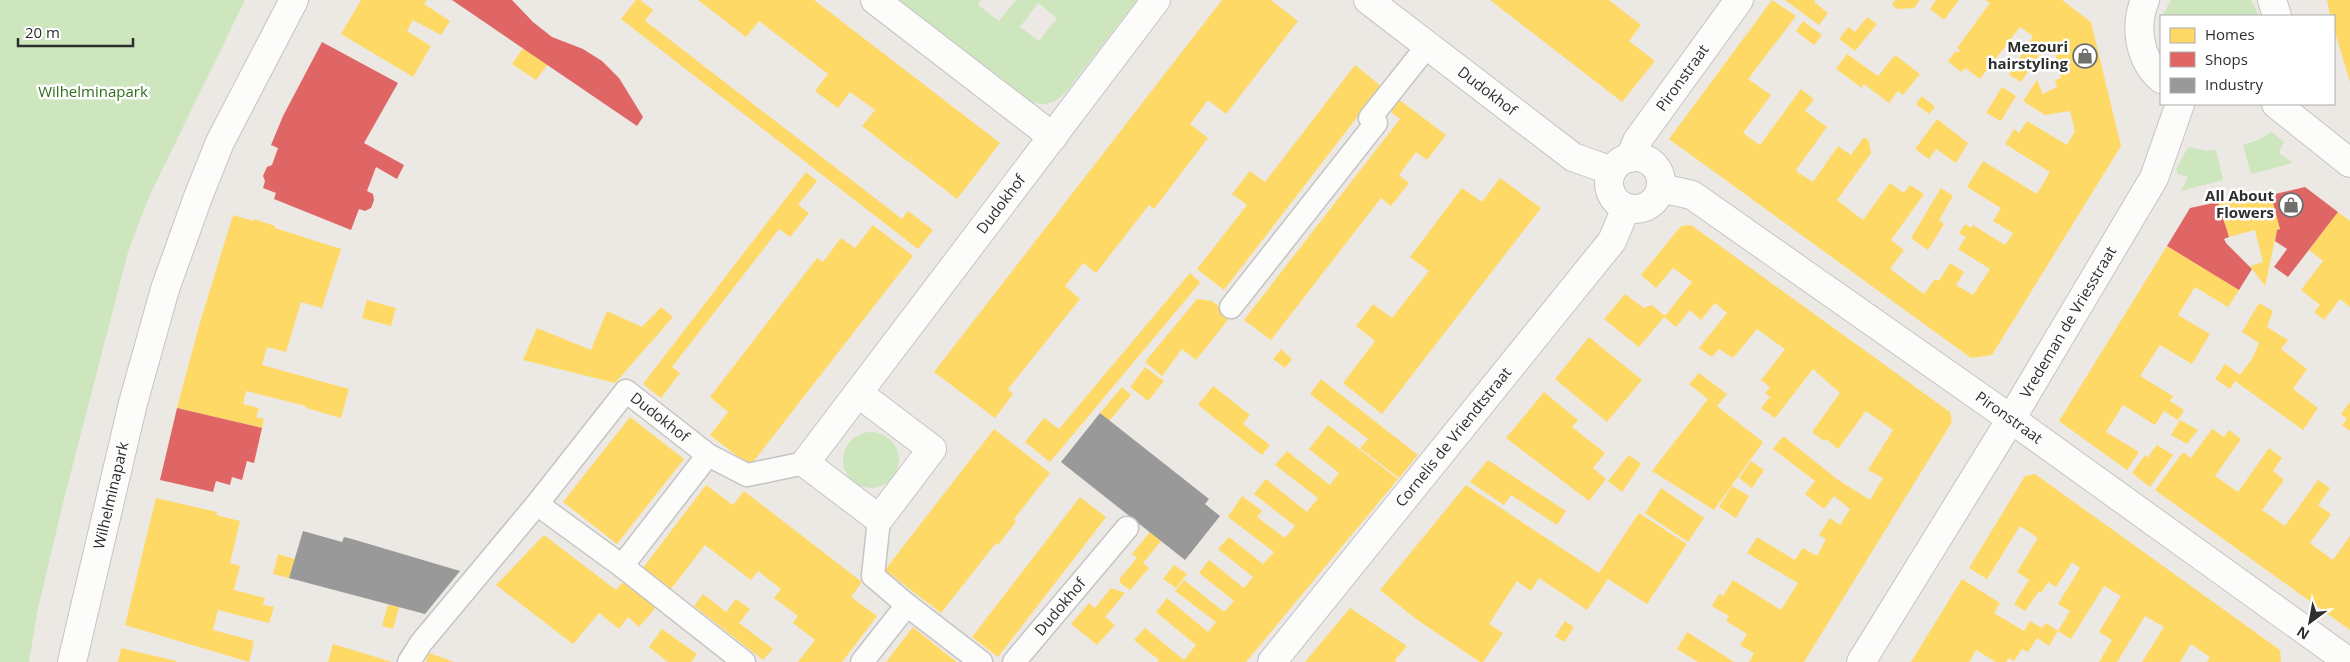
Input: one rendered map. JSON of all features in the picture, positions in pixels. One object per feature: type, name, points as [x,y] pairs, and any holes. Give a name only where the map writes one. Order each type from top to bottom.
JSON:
[{"type":"street","name":"Wilhelminapark","points":[[72,662],[132,403],[165,289],[220,142],[294,0]]},
{"type":"street","points":[[875,0],[1053,137]]},
{"type":"street","name":"Dudokhof","points":[[805,463],[1156,0]]},
{"type":"street","name":"Dudokhof","points":[[1368,0],[1573,157],[1621,165],[1644,159],[1654,165],[1660,177],[1661,188]]},
{"type":"street","name":"Pironstraat","points":[[1621,165],[1739,0]]},
{"type":"street","points":[[2145,0],[2139,22],[2140,37],[2143,52],[2160,78]]},
{"type":"street","points":[[2272,0],[2277,15]]},
{"type":"street","name":"Vredeman de Vriesstraat","points":[[1861,662],[2011,419],[2154,178],[2180,105]]},
{"type":"street","points":[[2277,105],[2350,163]]},
{"type":"street","points":[[1621,165],[1609,182],[1611,192],[1616,201],[1626,208],[1637,210],[1648,206],[1657,198],[1661,188]]},
{"type":"street","name":"Pironstraat","points":[[1661,188],[1692,195],[2011,419],[2336,658]]},
{"type":"street","name":"Cornelis de Vriendtstraat","points":[[1272,662],[1612,241],[1626,208]]},
{"type":"street","points":[[805,463],[878,519],[932,449],[858,393]]},
{"type":"lane","points":[[1230,306],[1376,123],[1370,118],[1428,45]]},
{"type":"lane","name":"Dudokhof","points":[[537,504],[626,391],[708,455]]},
{"type":"lane","points":[[622,566],[708,455],[747,475],[805,463]]},
{"type":"lane","points":[[409,662],[421,643],[537,504],[622,566],[744,662]]},
{"type":"lane","points":[[878,519],[873,576],[907,605],[981,662]]},
{"type":"lane","name":"Dudokhof","points":[[1014,662],[1127,528]]},
{"type":"lane","points":[[862,662],[907,605]]},
{"type":"green space","name":"Wilhelminapark","points":[[0,0],[245,0],[149,197],[128,252],[63,503],[37,613],[29,662],[0,662]]},
{"type":"green space","points":[[899,0],[981,0],[978,5],[999,21],[1016,0],[1137,0],[1065,93],[1056,101],[1040,104],[1024,98]],"holes":[[[1038,3],[1057,18],[1039,41],[1020,27]]]},
{"type":"green space","points":[[2171,0],[2251,0],[2258,15],[2163,15]]},
{"type":"green space","points":[[2272,132],[2284,142],[2279,153],[2293,163],[2251,174],[2243,145],[2258,140]]},
{"type":"green space","points":[[2188,147],[2207,151],[2216,150],[2223,180],[2181,191],[2188,177],[2178,174],[2176,170]]},
{"type":"green space","points":[[865,432],[877,432],[887,436],[895,444],[899,460],[895,476],[887,484],[877,488],[865,488],[855,484],[847,476],[843,466],[843,454],[847,444],[855,436]]},
{"type":"building: Homes","points":[[361,0],[427,0],[424,4],[450,21],[441,35],[413,20],[407,31],[431,46],[413,77],[341,34]]},
{"type":"building: Homes","points":[[636,0],[640,0],[653,10],[645,21],[902,219],[908,211],[933,230],[918,249],[621,19]]},
{"type":"building: Homes","points":[[698,0],[814,0],[1000,143],[957,199],[909,162],[913,156],[908,162],[862,126],[875,110],[850,92],[838,108],[815,91],[828,74],[759,21],[746,37]]},
{"type":"building: Homes","points":[[1222,0],[1271,0],[1298,21],[1226,114],[1208,100],[1190,124],[1208,138],[1154,209],[1149,205],[1096,273],[1083,263],[1065,286],[1080,299],[1008,389],[1013,394],[995,418],[934,372]]},
{"type":"building: Homes","points":[[1490,0],[1609,0],[1641,25],[1629,41],[1655,61],[1622,102]]},
{"type":"building: Homes","points":[[1772,0],[1796,16],[1748,79],[1771,95],[1743,133],[1760,145],[1801,89],[1814,99],[1805,111],[1827,127],[1796,170],[1799,173],[1813,182],[1838,146],[1851,155],[1864,137],[1869,141],[1871,153],[1837,200],[1863,220],[1890,183],[1904,193],[1910,185],[1924,194],[1891,240],[1904,250],[1890,269],[1924,294],[1935,279],[1939,281],[1950,263],[1964,272],[1956,285],[1973,295],[1990,269],[1958,249],[1966,237],[1959,233],[1965,224],[1971,228],[1973,225],[2005,245],[2013,233],[1993,221],[2001,208],[1967,187],[1983,161],[2037,194],[2050,172],[2005,144],[2014,129],[2019,133],[2027,121],[2067,145],[2075,131],[2070,111],[2045,115],[2023,101],[2037,80],[2043,94],[2057,87],[2055,80],[2061,78],[2055,53],[2045,46],[2021,82],[2009,75],[2033,36],[2020,27],[1980,79],[1965,68],[1961,72],[1948,61],[1955,52],[1961,51],[1957,48],[1990,3],[1985,0],[2062,0],[2091,22],[2121,146],[1992,355],[1971,358],[1669,139]]},
{"type":"building: Homes","points":[[1785,0],[1815,0],[1814,2],[1828,13],[1819,25]]},
{"type":"building: Homes","points":[[1895,0],[1920,0],[1914,8],[1898,9],[1892,5]]},
{"type":"building: Homes","points":[[1936,0],[1959,0],[1944,20],[1930,9]]},
{"type":"building: Homes","points":[[2327,0],[2350,0],[2350,82],[2335,32],[2335,15],[2330,15]]},
{"type":"building: Homes","points":[[1867,17],[1877,24],[1855,51],[1839,39],[1848,27],[1855,32]]},
{"type":"building: Homes","points":[[1803,21],[1822,35],[1814,45],[1796,31]]},
{"type":"building: Homes","points":[[524,47],[548,64],[536,80],[512,64]]},
{"type":"building: Homes","points":[[1847,54],[1878,76],[1895,55],[1920,74],[1903,95],[1898,91],[1889,103],[1864,84],[1862,88],[1836,69]]},
{"type":"building: Homes","points":[[1355,65],[1381,86],[1224,290],[1197,269],[1247,205],[1232,194],[1250,171],[1265,182]]},
{"type":"building: Homes","points":[[2002,87],[2016,96],[2001,121],[1986,113]]},
{"type":"building: Homes","points":[[1922,96],[1935,107],[1929,114],[1916,104]]},
{"type":"building: Homes","points":[[1397,98],[1446,135],[1427,160],[1416,152],[1399,175],[1409,183],[1391,206],[1381,198],[1271,340],[1244,320],[1400,119],[1388,110]]},
{"type":"building: Homes","points":[[1937,119],[1968,143],[1956,163],[1936,149],[1929,159],[1915,149]]},
{"type":"building: Homes","points":[[806,172],[817,181],[798,205],[809,213],[790,237],[779,229],[672,367],[680,373],[661,398],[643,384]]},
{"type":"building: Homes","points":[[1500,178],[1541,208],[1382,414],[1343,383],[1375,341],[1356,326],[1373,304],[1392,318],[1429,271],[1410,257],[1462,188],[1482,202]]},
{"type":"building: Homes","points":[[1941,188],[1953,196],[1939,220],[1944,224],[1928,250],[1911,238]]},
{"type":"building: Homes","points":[[2270,189],[2280,229],[2277,230],[2265,286],[2250,266],[2263,262],[2255,230],[2229,237],[2218,202]]},
{"type":"building: Homes","points":[[2338,212],[2350,221],[2350,307],[2340,299],[2324,320],[2314,312],[2320,305],[2301,290],[2323,261],[2309,250]]},
{"type":"building: Homes","points":[[233,215],[253,221],[254,219],[275,226],[275,228],[341,249],[322,308],[301,302],[286,352],[267,347],[262,365],[349,389],[341,418],[306,408],[306,406],[246,391],[243,404],[259,408],[256,417],[264,419],[262,428],[177,408],[199,326]]},
{"type":"building: Homes","points":[[873,225],[913,256],[750,466],[710,435],[728,412],[710,397],[817,258],[823,262],[841,238],[855,248]]},
{"type":"building: Homes","points":[[1691,225],[1950,412],[1952,422],[1804,662],[1749,662],[1754,653],[1740,645],[1747,634],[1726,621],[1729,616],[1712,606],[1719,594],[1723,596],[1733,580],[1781,610],[1798,583],[1747,553],[1757,537],[1795,560],[1803,548],[1817,556],[1826,539],[1819,535],[1830,518],[1840,525],[1850,509],[1834,496],[1824,509],[1805,494],[1815,481],[1773,449],[1783,436],[1837,479],[1870,500],[1883,478],[1868,470],[1893,430],[1866,411],[1838,449],[1826,439],[1824,441],[1812,432],[1840,393],[1813,369],[1775,418],[1761,408],[1770,397],[1765,393],[1770,387],[1761,380],[1785,349],[1757,329],[1733,358],[1719,349],[1712,357],[1699,348],[1727,313],[1715,303],[1701,320],[1690,310],[1676,327],[1664,317],[1692,282],[1673,268],[1656,288],[1641,275],[1681,226]]},
{"type":"building: Homes","points":[[2167,246],[2239,290],[2228,307],[2195,287],[2178,315],[2210,334],[2192,364],[2160,345],[2140,376],[2173,396],[2170,401],[2184,410],[2178,420],[2164,411],[2155,425],[2123,405],[2106,432],[2139,452],[2127,470],[2059,421]]},
{"type":"building: Homes","points":[[1190,273],[1200,282],[1199,284],[1050,462],[1025,442],[1044,418],[1059,429]]},
{"type":"building: Homes","points":[[1625,294],[1644,308],[1652,305],[1665,316],[1639,347],[1604,319]]},
{"type":"building: Homes","points":[[1197,299],[1212,301],[1231,316],[1196,360],[1182,349],[1162,376],[1145,362]]},
{"type":"building: Homes","points":[[367,300],[396,308],[391,326],[362,318]]},
{"type":"building: Homes","points":[[2259,303],[2273,311],[2267,327],[2288,340],[2281,349],[2307,369],[2293,389],[2318,408],[2303,430],[2235,381],[2230,389],[2215,379],[2225,364],[2240,375],[2252,359],[2259,343],[2242,332]]},
{"type":"building: Homes","points":[[661,307],[673,317],[615,383],[523,360],[537,328],[591,350],[607,311],[642,327]]},
{"type":"building: Homes","points":[[1589,337],[1642,380],[1607,422],[1555,379]]},
{"type":"building: Homes","points":[[1281,349],[1292,359],[1285,368],[1273,359]]},
{"type":"building: Homes","points":[[1145,367],[1164,381],[1148,401],[1130,387]]},
{"type":"building: Homes","points":[[1699,373],[1727,394],[1717,406],[1763,442],[1714,510],[1652,471],[1708,399],[1689,384]]},
{"type":"building: Homes","points":[[1321,379],[1418,455],[1399,478],[1360,448],[1368,439],[1310,394]]},
{"type":"building: Homes","points":[[1213,386],[1250,415],[1243,424],[1270,445],[1262,455],[1198,405]]},
{"type":"building: Homes","points":[[1122,387],[1131,395],[1109,421],[1100,413]]},
{"type":"building: Homes","points":[[1544,392],[1578,420],[1572,427],[1605,453],[1593,468],[1606,479],[1589,501],[1506,438]]},
{"type":"building: Homes","points":[[2350,402],[2350,431],[2342,425],[2347,419],[2341,414]]},
{"type":"building: Homes","points":[[630,417],[684,459],[617,544],[563,502]]},
{"type":"building: Homes","points":[[2180,420],[2198,430],[2187,444],[2171,435]]},
{"type":"building: Homes","points":[[1328,425],[1398,479],[1246,662],[1157,662],[1159,660],[1134,640],[1145,628],[1184,660],[1196,645],[1156,612],[1167,598],[1208,632],[1216,622],[1175,591],[1184,580],[1224,612],[1234,601],[1199,573],[1209,560],[1244,588],[1253,577],[1218,549],[1229,537],[1263,564],[1274,552],[1228,517],[1242,496],[1262,511],[1257,517],[1285,538],[1295,526],[1254,494],[1266,479],[1307,512],[1318,498],[1275,465],[1287,451],[1330,485],[1339,473],[1309,449]]},
{"type":"building: Homes","points":[[994,429],[1050,473],[1014,519],[1016,522],[998,545],[996,543],[941,613],[885,570]]},
{"type":"building: Homes","points":[[2212,429],[2224,437],[2229,430],[2241,439],[2215,476],[2238,492],[2269,448],[2282,458],[2273,471],[2284,480],[2262,510],[2285,526],[2318,480],[2330,488],[2318,505],[2331,514],[2310,543],[2333,560],[2350,536],[2350,630],[2155,490],[2183,452],[2191,458]]},
{"type":"building: Homes","points":[[2157,445],[2173,455],[2150,487],[2132,473],[2145,455],[2147,458]]},
{"type":"building: Homes","points":[[1629,455],[1641,464],[1622,492],[1608,481]]},
{"type":"building: Homes","points":[[1488,460],[1566,511],[1557,525],[1511,495],[1504,505],[1470,482]]},
{"type":"building: Homes","points":[[1751,461],[1764,470],[1752,488],[1739,478]]},
{"type":"building: Homes","points":[[2035,474],[2280,650],[2281,662],[2207,662],[2210,657],[2191,644],[2180,662],[2142,662],[2164,627],[2145,616],[2117,662],[2099,662],[2112,640],[2099,632],[2121,596],[2104,586],[2071,639],[2058,631],[2070,611],[2058,604],[2080,568],[2072,562],[2056,587],[2048,582],[2025,611],[2014,604],[2029,580],[2017,572],[2038,538],[2020,526],[1987,579],[1969,568],[2025,476]]},
{"type":"building: Homes","points":[[706,485],[733,505],[744,491],[862,582],[851,597],[877,616],[842,662],[798,662],[815,640],[793,623],[798,616],[774,598],[781,589],[758,571],[751,580],[705,545],[671,589],[643,568]]},
{"type":"building: Homes","points":[[1466,485],[1599,573],[1639,513],[1687,544],[1647,604],[1608,579],[1587,610],[1539,578],[1531,591],[1517,581],[1489,624],[1503,633],[1483,662],[1480,662],[1416,619],[1380,590]]},
{"type":"building: Homes","points":[[1732,486],[1749,496],[1736,518],[1719,507]]},
{"type":"building: Homes","points":[[1661,488],[1704,518],[1688,542],[1645,513]]},
{"type":"building: Homes","points":[[1080,497],[1106,517],[998,657],[972,637]]},
{"type":"building: Homes","points":[[156,498],[217,512],[216,515],[240,521],[230,563],[240,566],[234,590],[265,598],[263,605],[274,607],[269,623],[218,610],[213,630],[254,641],[249,662],[125,625]]},
{"type":"building: Homes","points":[[1150,532],[1161,541],[1143,563],[1149,568],[1130,590],[1120,583],[1120,578],[1137,558],[1132,554]]},
{"type":"building: Homes","points":[[544,535],[616,590],[625,580],[656,607],[639,627],[628,617],[619,629],[599,613],[573,644],[496,585]]},
{"type":"building: Homes","points":[[278,554],[295,559],[289,578],[273,574]]},
{"type":"building: Homes","points":[[1174,565],[1187,574],[1176,588],[1163,579]]},
{"type":"building: Homes","points":[[1962,579],[2000,603],[1994,613],[2024,631],[2030,621],[2042,628],[2046,623],[2058,631],[2049,646],[2037,638],[2028,652],[2022,649],[2014,661],[2009,658],[2006,662],[1996,662],[1976,650],[1969,662],[1911,662]]},
{"type":"building: Homes","points":[[1111,588],[1125,593],[1105,617],[1115,625],[1097,645],[1071,624],[1089,603],[1095,608]]},
{"type":"building: Homes","points":[[703,594],[726,612],[736,599],[750,609],[739,623],[773,649],[763,660],[694,606]]},
{"type":"building: Homes","points":[[388,605],[399,607],[393,629],[382,626]]},
{"type":"building: Homes","points":[[1350,608],[1407,646],[1395,660],[1397,662],[1305,662]]},
{"type":"building: Homes","points":[[1565,621],[1574,627],[1564,642],[1555,636]]},
{"type":"building: Homes","points":[[913,627],[944,652],[957,662],[886,662]]},
{"type":"building: Homes","points":[[662,629],[697,654],[691,662],[668,662],[649,647]]},
{"type":"building: Homes","points":[[1687,632],[1734,662],[1698,662],[1677,649]]},
{"type":"building: Homes","points":[[333,644],[392,662],[328,662]]},
{"type":"building: Homes","points":[[121,648],[176,661],[176,662],[118,662]]},
{"type":"building: Homes","points":[[429,653],[454,662],[426,662]]},
{"type":"building: Shops","points":[[452,0],[512,0],[533,22],[552,37],[583,49],[602,61],[619,78],[643,117],[637,126]]},
{"type":"building: Shops","points":[[322,42],[398,83],[364,143],[404,165],[397,179],[376,167],[367,191],[373,194],[374,200],[371,208],[365,211],[359,209],[351,230],[274,199],[276,193],[263,188],[265,181],[263,176],[267,167],[272,165],[278,148],[271,145],[283,116]]},
{"type":"building: Shops","points":[[2305,187],[2338,212],[2288,277],[2274,267],[2287,249],[2275,241],[2277,230],[2280,229],[2271,195]]},
{"type":"building: Shops","points":[[2218,202],[2229,237],[2224,239],[2226,243],[2252,269],[2239,290],[2167,246],[2190,208]]},
{"type":"building: Shops","points":[[177,408],[262,428],[254,463],[247,461],[242,480],[232,477],[230,485],[216,481],[213,492],[160,480]]},
{"type":"building: Industry","points":[[1100,413],[1209,499],[1205,504],[1220,516],[1185,560],[1061,462]]},
{"type":"building: Industry","points":[[303,531],[342,542],[344,537],[352,539],[460,571],[425,614],[289,578]]},
{"type":"place","name":"Mezouri hairstyling","points":[[2085,56]]},
{"type":"place","name":"All About Flowers","points":[[2291,205]]}]
